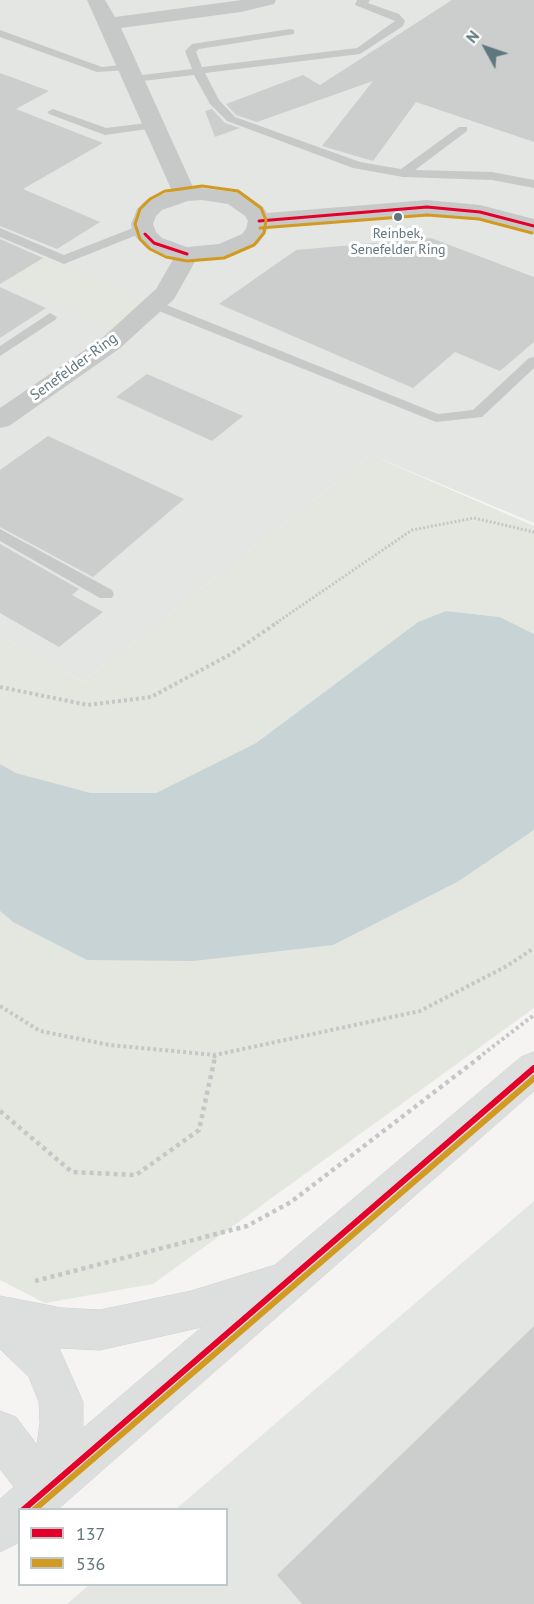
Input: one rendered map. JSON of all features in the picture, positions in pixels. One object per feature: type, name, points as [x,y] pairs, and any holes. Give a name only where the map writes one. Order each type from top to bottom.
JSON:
[{"type":"main road","points":[[29,1504],[288,1278],[534,1068]]},
{"type":"main road","points":[[13,1302],[62,1328],[100,1330],[190,1311],[288,1278]]},
{"type":"main road","points":[[0,1321],[44,1362],[61,1402],[62,1423],[57,1459],[29,1504]]},
{"type":"main road","points":[[0,1432],[29,1504]]},
{"type":"main road","points":[[0,1529],[18,1513]]},
{"type":"street","points":[[96,0],[109,24],[185,194]]},
{"type":"street","points":[[109,24],[241,6],[267,0]]},
{"type":"street","points":[[185,194],[211,194],[235,198],[247,204],[255,212],[259,221],[257,230],[250,239],[239,246],[206,254],[187,254],[154,243],[145,234],[143,228],[145,214],[154,205],[185,194]]},
{"type":"street","points":[[259,221],[427,207],[480,212],[534,226]]},
{"type":"street","name":"Senefelder-Ring","points":[[0,420],[110,344],[165,294],[179,273],[187,254]]},
{"type":"lane","points":[[0,33],[101,70],[131,73],[198,71],[360,51],[398,26],[400,21],[395,16],[358,1]]},
{"type":"lane","points":[[290,32],[196,46],[190,51],[214,102],[231,119],[335,158],[382,171],[492,176],[534,184]]},
{"type":"lane","points":[[53,111],[105,132],[154,125]]},
{"type":"lane","points":[[403,173],[463,129]]},
{"type":"lane","points":[[0,232],[64,260],[143,228]]},
{"type":"lane","points":[[154,304],[436,418],[477,414],[534,361]]},
{"type":"lane","points":[[0,352],[50,317]]},
{"type":"lane","points":[[0,534],[106,594]]},
{"type":"path","points":[[0,687],[88,705],[150,697],[231,654],[412,530],[474,518],[534,532]]},
{"type":"path","points":[[0,1006],[40,1031],[110,1045],[215,1055],[420,1011],[507,966],[534,948]]},
{"type":"path","points":[[13,1302],[35,1281],[247,1226],[291,1202],[534,1015]]},
{"type":"path","points":[[0,1111],[72,1172],[136,1175],[199,1130],[215,1055]]},
{"type":"shaded area","points":[[0,0],[534,0],[534,523],[371,455],[83,682],[0,636]]},
{"type":"shaded area","points":[[0,237],[154,304],[122,334],[0,277]]},
{"type":"shaded area","points":[[371,455],[534,526],[534,634],[500,617],[447,611],[418,622],[256,743],[156,793],[91,793],[16,773],[0,764],[0,636],[83,682]]},
{"type":"shaded area","points":[[446,611],[500,617],[534,634],[534,830],[459,881],[333,945],[193,961],[87,960],[13,922],[0,911],[0,764],[16,773],[91,793],[156,793],[256,743],[418,622]]},
{"type":"shaded area","points":[[534,830],[534,1008],[153,1284],[45,1303],[0,1280],[0,911],[13,922],[459,881]]},
{"type":"shaded area","points":[[534,1201],[534,1604],[67,1604],[88,1586],[228,1586],[228,1508],[177,1508]]},
{"type":"building","points":[[452,0],[534,0],[534,142],[416,102],[373,161],[322,146],[373,81],[257,122],[236,115],[226,104],[303,75],[320,85]]},
{"type":"building","points":[[0,73],[49,91],[16,109],[103,143],[23,189],[100,222],[57,249],[0,226]]},
{"type":"building","points":[[212,109],[225,123],[240,128],[215,137],[205,111]]},
{"type":"building","points":[[431,238],[534,277],[534,342],[500,371],[455,352],[413,388],[219,304],[296,250]]},
{"type":"building","points":[[0,239],[43,258],[0,284]]},
{"type":"building","points":[[0,287],[46,308],[0,338]]},
{"type":"building","points":[[147,374],[243,416],[212,441],[116,397]]},
{"type":"building","points":[[48,436],[184,499],[93,577],[0,527],[0,470]]},
{"type":"building","points":[[0,544],[79,589],[72,595],[103,612],[59,647],[0,613]]},
{"type":"building","points":[[534,1326],[534,1604],[302,1604],[277,1575]]},
{"type":"transit line","name":"536","points":[[165,191],[150,199],[140,209],[135,224],[140,239],[150,249],[166,257],[187,261],[224,258],[254,245],[264,233],[266,220],[261,208],[251,198],[238,191],[202,186],[166,191]]},
{"type":"transit line","name":"137","points":[[259,221],[427,207],[480,212],[534,226]]},
{"type":"transit line","name":"536","points":[[260,228],[427,215],[479,219],[532,233]]},
{"type":"transit line","name":"137","points":[[145,234],[154,243],[187,254]]},
{"type":"transit line","name":"137","points":[[25,1508],[534,1068]]},
{"type":"transit line","name":"536","points":[[36,1508],[534,1078]]},
{"type":"place","name":"Reinbek, Senefelder Ring","points":[[398,217]]}]
